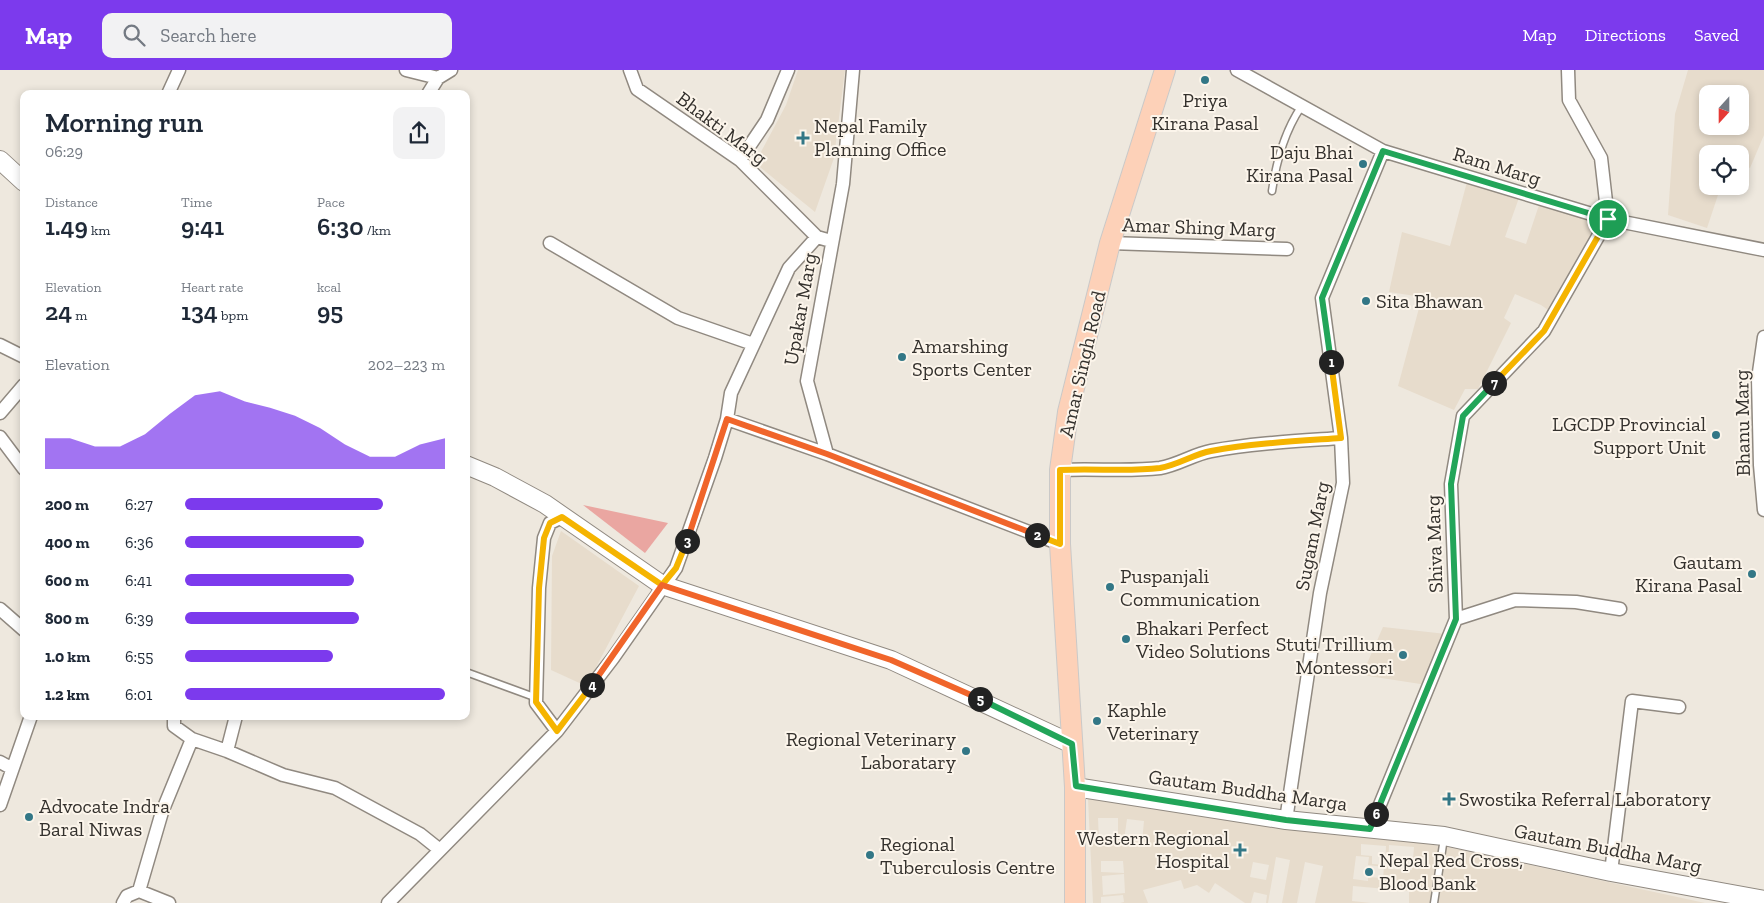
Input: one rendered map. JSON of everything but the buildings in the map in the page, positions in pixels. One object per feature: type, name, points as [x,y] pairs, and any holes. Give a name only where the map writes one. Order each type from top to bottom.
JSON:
[{"type":"main road","name":"Amar Singh Road","points":[[1075,903],[1076,786],[1060,544],[1060,470],[1068,412],[1110,242],[1165,70]]},
{"type":"main road","points":[[0,160],[20,178]]},
{"type":"main road","points":[[470,467],[495,477],[545,504],[662,585],[891,660],[1072,744]]},
{"type":"main road","name":"Gautam Buddha Marga","points":[[1076,786],[1286,820],[1444,836]]},
{"type":"main road","name":"Gautam Buddha Marg","points":[[1444,836],[1611,872],[1764,900]]},
{"type":"street","points":[[170,90],[179,70]]},
{"type":"street","points":[[406,70],[438,78]]},
{"type":"street","points":[[430,90],[438,78],[450,70]]},
{"type":"street","name":"Bhakti Marg","points":[[630,70],[637,89],[740,160],[817,237]]},
{"type":"street","points":[[740,160],[767,120],[788,70]]},
{"type":"street","name":"Upakar Marg","points":[[827,454],[807,381],[830,241],[843,184],[853,70]]},
{"type":"street","points":[[1568,70],[1569,100],[1601,158],[1608,219]]},
{"type":"street","name":"Ram Marg","points":[[1242,71],[1301,107],[1383,151],[1608,219],[1764,250]]},
{"type":"street","name":"Sugam Marg","points":[[1286,820],[1320,593],[1344,483],[1341,438],[1322,298],[1383,151]]},
{"type":"street","name":"Shiva Marg","points":[[1370,829],[1456,619],[1451,484],[1463,416],[1544,331],[1608,219]]},
{"type":"street","points":[[388,903],[557,731],[613,658],[662,585],[676,568],[685,547],[727,419],[731,393],[753,344],[789,268],[817,237],[830,241]]},
{"type":"street","name":"Amar Shing Marg","points":[[1110,242],[1286,249]]},
{"type":"street","points":[[550,243],[678,318],[753,344]]},
{"type":"street","name":"Bhanu Marg","points":[[1764,337],[1758,379],[1760,465],[1764,510]]},
{"type":"street","points":[[0,345],[20,356]]},
{"type":"street","points":[[0,413],[20,390]]},
{"type":"street","points":[[727,419],[827,454],[1060,544]]},
{"type":"street","points":[[0,437],[20,464]]},
{"type":"street","points":[[1060,470],[1162,468],[1207,452],[1237,446],[1341,438]]},
{"type":"street","points":[[557,731],[536,702],[536,698],[539,588],[544,538],[550,523],[562,517]]},
{"type":"street","name":"Shiva Marg","points":[[1456,619],[1515,600],[1576,602],[1620,608]]},
{"type":"street","points":[[0,609],[20,626]]},
{"type":"street","points":[[1611,872],[1632,701],[1679,707]]},
{"type":"street","points":[[0,805],[6,765],[29,720]]},
{"type":"street","points":[[174,720],[174,726],[192,739],[227,751],[283,775],[335,788],[420,834],[440,850]]},
{"type":"street","points":[[227,751],[235,720]]},
{"type":"street","points":[[139,891],[162,812],[192,739]]},
{"type":"street","points":[[123,903],[127,896],[139,891],[168,903]]},
{"type":"lane","points":[[1272,191],[1276,168],[1294,116],[1301,107]]},
{"type":"lane","points":[[470,673],[536,698]]},
{"type":"lane","points":[[1434,903],[1444,836]]},
{"type":"shaded area","name":"Nepal Family Planning Office","points":[[798,70],[845,70],[834,158],[815,212],[755,163],[786,105]]},
{"type":"shaded area","points":[[1688,70],[1764,70],[1764,135],[1750,168],[1749,145],[1699,145],[1699,195],[1718,195],[1707,228],[1668,215],[1675,114]]},
{"type":"shaded area","points":[[1468,178],[1520,195],[1505,237],[1526,244],[1540,202],[1603,224],[1551,312],[1541,305],[1515,294],[1504,318],[1511,323],[1478,389],[1465,389],[1454,410],[1398,386],[1422,297],[1389,292],[1402,232],[1450,246]]},
{"type":"shaded area","points":[[583,505],[668,523],[645,553]]},
{"type":"shaded area","points":[[561,531],[639,586],[586,686],[551,670],[552,556]]},
{"type":"shaded area","name":"Stuti Trillium Montessori","points":[[1383,627],[1446,634],[1427,685],[1362,675]]},
{"type":"shaded area","name":"Western Regional Hospital","points":[[1088,799],[1442,846],[1705,903],[1409,903],[1409,891],[1353,886],[1352,901],[1371,903],[1315,903],[1323,866],[1305,862],[1297,903],[1282,903],[1290,860],[1276,857],[1268,903],[1266,903],[1267,895],[1254,892],[1251,903],[1245,903],[1215,883],[1209,893],[1197,885],[1184,889],[1181,880],[1143,890],[1148,903],[1120,903],[1124,902],[1123,895],[1101,897],[1101,903],[1093,903]],"holes":[[[1098,818],[1118,818],[1118,840],[1099,840]],[[1127,819],[1144,821],[1142,842],[1124,840]],[[1361,844],[1386,846],[1385,865],[1372,864],[1372,856],[1361,855]],[[1389,845],[1414,847],[1412,870],[1388,869]],[[1356,856],[1369,857],[1368,865],[1384,867],[1383,878],[1368,877],[1368,881],[1353,879]],[[1101,861],[1123,861],[1124,873],[1101,872]],[[1253,862],[1269,865],[1266,880],[1250,877]],[[1124,874],[1125,893],[1103,895],[1102,876]]]},
{"type":"place","name":"Priya Kirana Pasal","points":[[1205,80]]},
{"type":"place","name":"Nepal Family Planning Office","points":[[803,138]]},
{"type":"place","name":"Daju Bhai Kirana Pasal","points":[[1363,164]]},
{"type":"place","name":"Sita Bhawan","points":[[1366,301]]},
{"type":"place","name":"Amarshing Sports Center","points":[[902,357]]},
{"type":"place","name":"LGCDP Provincial Support Unit","points":[[1716,435]]},
{"type":"place","name":"Gautam Kirana Pasal","points":[[1752,574]]},
{"type":"place","name":"Puspanjali Communication","points":[[1110,587]]},
{"type":"place","name":"Bhakari Perfect Video Solutions","points":[[1126,639]]},
{"type":"place","name":"Stuti Trillium Montessori","points":[[1403,655]]},
{"type":"place","name":"Kaphle Veterinary","points":[[1097,721]]},
{"type":"place","name":"Regional Veterinary Laboratary","points":[[966,751]]},
{"type":"place","name":"Swostika Referral Laboratory","points":[[1449,799]]},
{"type":"place","name":"Advocate Indra Baral Niwas","points":[[29,817]]},
{"type":"place","name":"Western Regional Hospital","points":[[1240,850]]},
{"type":"place","name":"Regional Tuberculosis Centre","points":[[870,855]]},
{"type":"place","name":"Nepal Red Cross, Blood Bank","points":[[1369,872]]},
{"type":"route","points":[[1608,219],[1383,151],[1322,298],[1341,438],[1237,446],[1207,452],[1162,468],[1060,470],[1060,544],[827,454],[727,419],[685,547],[676,568],[662,585],[562,517],[550,523],[544,538],[539,588],[536,702],[557,731],[613,658],[662,585],[891,660],[1072,744],[1076,786],[1286,820],[1370,829],[1456,619],[1451,484],[1463,416],[1544,331],[1608,219]]}]
